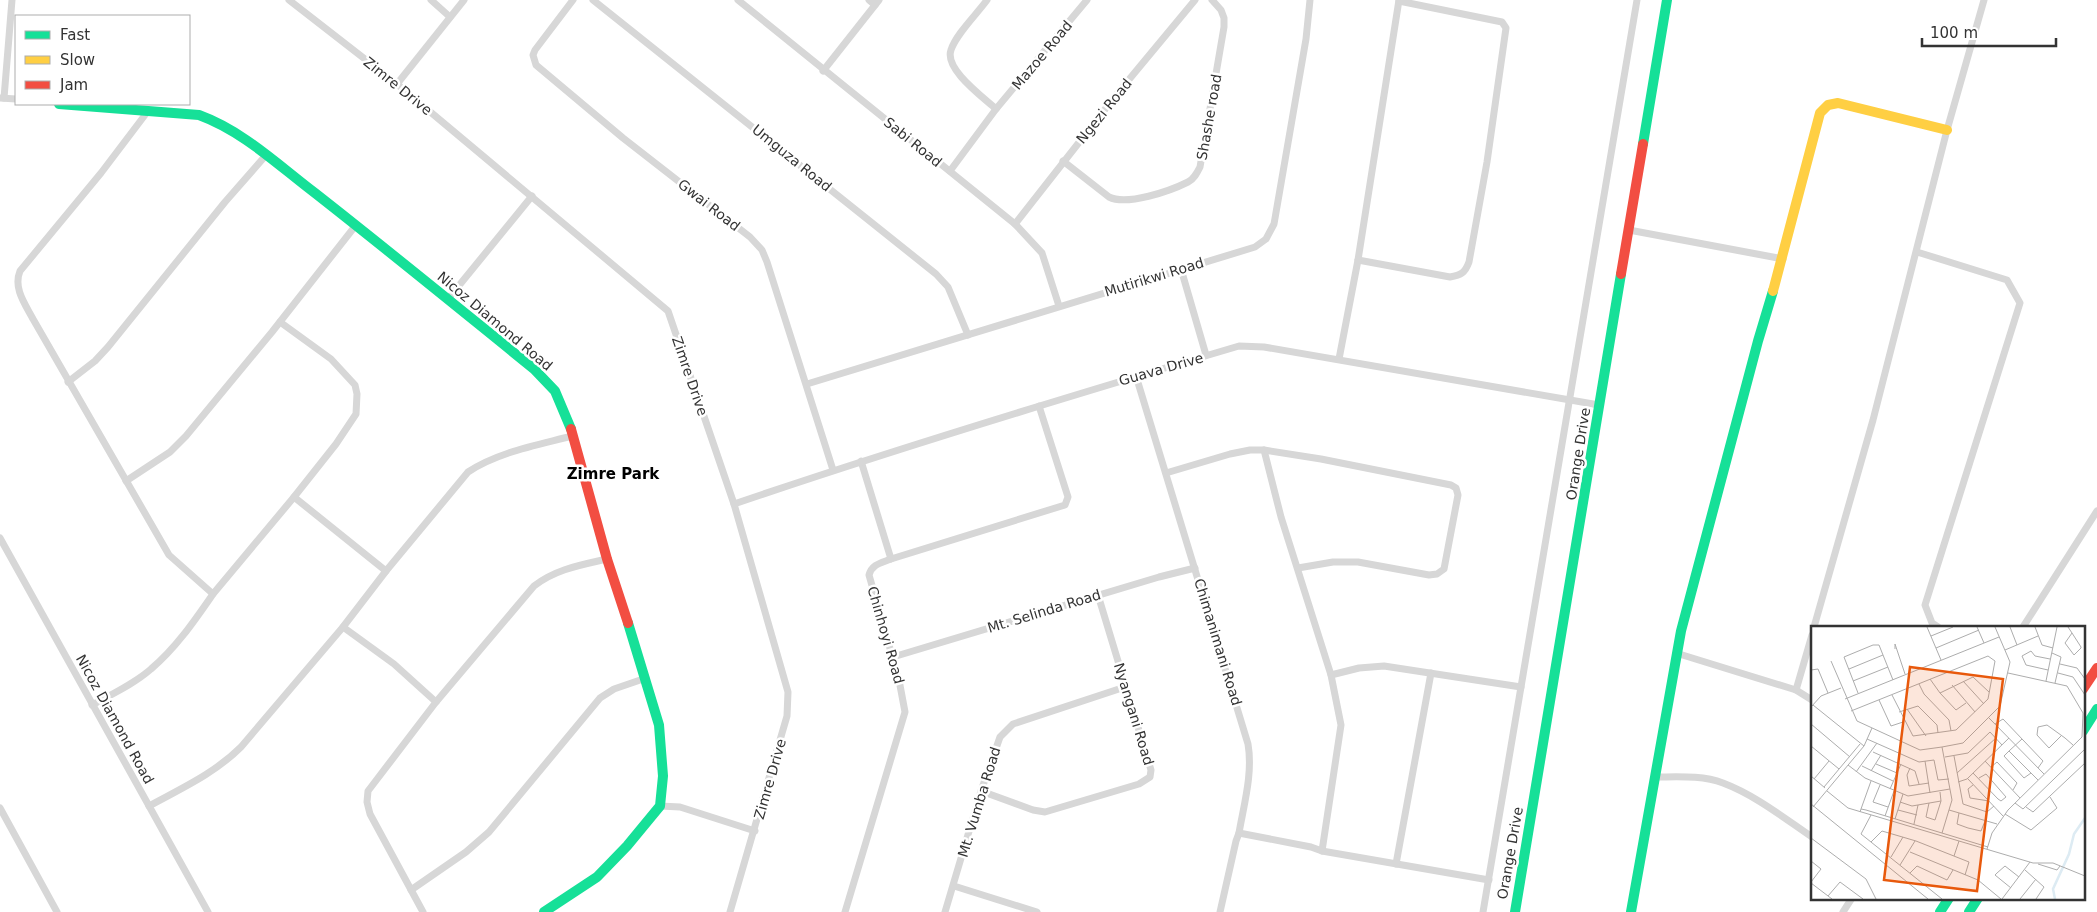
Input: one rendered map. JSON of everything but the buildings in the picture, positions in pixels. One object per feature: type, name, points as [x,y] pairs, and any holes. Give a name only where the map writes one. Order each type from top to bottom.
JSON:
[{"type":"main road","name":"Orange Drive","points":[[1514,912],[1667,0]]},
{"type":"main road","points":[[1631,912],[1676,653],[1758,341],[1783,259],[1820,113],[1828,105],[1838,103],[1947,130]]},
{"type":"main road","name":"Nicoz Diamond Road","points":[[72,105],[199,116],[216,121],[239,134],[356,225],[549,383],[566,414],[590,493],[607,559],[646,678],[659,725],[663,776],[660,806]]},
{"type":"main road","points":[[2084,688],[2097,668]]},
{"type":"main road","points":[[2084,729],[2097,709]]},
{"type":"main road","points":[[544,912],[597,877],[627,846],[660,806]]},
{"type":"main road","points":[[1940,912],[1948,900]]},
{"type":"main road","points":[[1969,912],[1977,900]]},
{"type":"street","points":[[12,0],[2,98],[15,99]]},
{"type":"street","name":"Zimre Drive","points":[[289,0],[397,84],[668,311],[734,504],[788,692],[787,716],[730,912]]},
{"type":"street","points":[[431,0],[450,17]]},
{"type":"street","points":[[397,84],[464,0]]},
{"type":"street","name":"Gwai Road","points":[[573,0],[535,50],[533,54],[536,65],[623,138],[750,237],[762,250],[768,262],[833,470]]},
{"type":"street","name":"Umguza Road","points":[[592,0],[936,274],[948,287],[968,335]]},
{"type":"street","name":"Sabi Road","points":[[738,0],[823,71],[1015,224],[1042,253],[1059,306]]},
{"type":"street","points":[[823,71],[877,3],[869,0]]},
{"type":"street","points":[[988,0],[957,39],[951,50],[950,57],[956,72],[996,109]]},
{"type":"street","name":"Mazoe Road","points":[[950,172],[996,109],[1087,0]]},
{"type":"street","name":"Ngezi Road","points":[[1015,224],[1063,161],[1195,0]]},
{"type":"street","name":"Shashe road","points":[[1063,161],[1116,201],[1153,194],[1188,182],[1194,177],[1200,167],[1223,40],[1224,18],[1221,10],[1212,0]]},
{"type":"street","name":"Mutirikwi Road","points":[[807,384],[1258,245],[1266,239],[1274,224],[1306,39],[1310,0]]},
{"type":"street","points":[[1483,912],[1637,0]]},
{"type":"street","points":[[1814,626],[1868,438],[1947,130],[1984,0]]},
{"type":"street","points":[[1339,359],[1358,260],[1399,1],[1502,22],[1506,28],[1487,162],[1466,271],[1463,274],[1450,277],[1358,260]]},
{"type":"street","points":[[148,111],[101,173],[20,271],[18,289],[68,382],[169,555],[213,594]]},
{"type":"street","points":[[68,382],[95,361],[108,347],[267,154]]},
{"type":"street","points":[[448,299],[532,196]]},
{"type":"street","points":[[126,481],[170,452],[181,441],[280,322],[356,225]]},
{"type":"street","points":[[1629,230],[1783,259]]},
{"type":"street","points":[[1916,252],[2007,280],[2020,303],[1925,605],[1932,623],[1936,626]]},
{"type":"street","points":[[1181,269],[1206,356]]},
{"type":"street","points":[[92,705],[130,684],[152,669],[169,652],[213,594],[336,444],[356,414],[358,394],[355,385],[331,359],[280,322]]},
{"type":"street","name":"Guava Drive","points":[[734,504],[833,470],[1239,346],[1250,345],[1339,359],[1599,405]]},
{"type":"street","name":"Chimanimani Road","points":[[1136,376],[1248,744],[1250,757],[1239,833],[1220,912]]},
{"type":"street","name":"Chinhoyi Road","points":[[845,912],[905,712],[893,657],[869,574],[870,569],[891,559],[1065,505],[1068,497],[1039,406]]},
{"type":"street","points":[[149,806],[202,778],[226,762],[241,747],[343,627],[386,570],[468,472],[498,458],[572,436]]},
{"type":"street","points":[[1166,474],[1230,454],[1250,450],[1264,450],[1321,459],[1451,485],[1456,488],[1458,495],[1444,569],[1437,574],[1429,575],[1358,562],[1333,562],[1298,568]]},
{"type":"street","points":[[1264,450],[1281,517],[1331,675],[1342,725],[1322,851]]},
{"type":"street","points":[[861,462],[891,559]]},
{"type":"street","points":[[294,497],[386,570]]},
{"type":"street","points":[[2024,626],[2097,510]]},
{"type":"street","name":"Nicoz Diamond Road","points":[[0,538],[208,912]]},
{"type":"street","points":[[422,912],[370,814],[366,802],[368,790],[436,702],[534,586],[545,577],[560,570],[607,559]]},
{"type":"street","name":"Mt. Selinda Road","points":[[893,657],[1098,594],[1196,568]]},
{"type":"street","name":"Nyangani Road","points":[[980,791],[1033,810],[1045,812],[1149,779],[1151,770],[1098,594]]},
{"type":"street","points":[[343,627],[394,664],[436,702]]},
{"type":"street","points":[[1796,690],[1811,638]]},
{"type":"street","points":[[1676,653],[1796,690],[1811,699]]},
{"type":"street","points":[[1331,675],[1359,668],[1384,666],[1521,687]]},
{"type":"street","points":[[1396,864],[1431,673]]},
{"type":"street","points":[[412,890],[466,852],[489,832],[600,698],[614,689],[646,678]]},
{"type":"street","name":"Mt. Vumba Road","points":[[945,912],[980,791],[1000,736],[1013,724],[1125,687]]},
{"type":"street","points":[[1655,777],[1701,778],[1722,782],[1745,792],[1811,836]]},
{"type":"street","points":[[660,806],[680,808],[755,831]]},
{"type":"street","points":[[0,808],[57,912]]},
{"type":"street","points":[[1239,833],[1311,847],[1322,851],[1489,880]]},
{"type":"street","points":[[954,886],[1037,912]]},
{"type":"street","points":[[1844,912],[1851,900]]},
{"type":"traffic: fast","points":[[1643,144],[1667,0]]},
{"type":"traffic: fast","points":[[72,105],[199,115],[245,139],[274,160],[534,369],[555,391],[571,429]]},
{"type":"traffic: fast","points":[[1515,912],[1621,274]]},
{"type":"traffic: fast","points":[[1631,912],[1681,631],[1773,291]]},
{"type":"traffic: fast","points":[[544,912],[597,877],[627,846],[660,806],[663,776],[659,725],[628,623]]},
{"type":"traffic: fast","points":[[2084,729],[2097,709]]},
{"type":"traffic: fast","points":[[1940,912],[1948,900]]},
{"type":"traffic: fast","points":[[1969,912],[1977,900]]},
{"type":"traffic: slow","points":[[1773,291],[1820,113],[1828,105],[1838,103],[1947,130]]},
{"type":"traffic: jam","points":[[1621,274],[1643,144]]},
{"type":"traffic: jam","points":[[571,429],[607,559],[628,623]]},
{"type":"traffic: jam","points":[[2084,688],[2097,668]]},
{"type":"district","name":"Zimre Park","points":[[613,474]]}]
